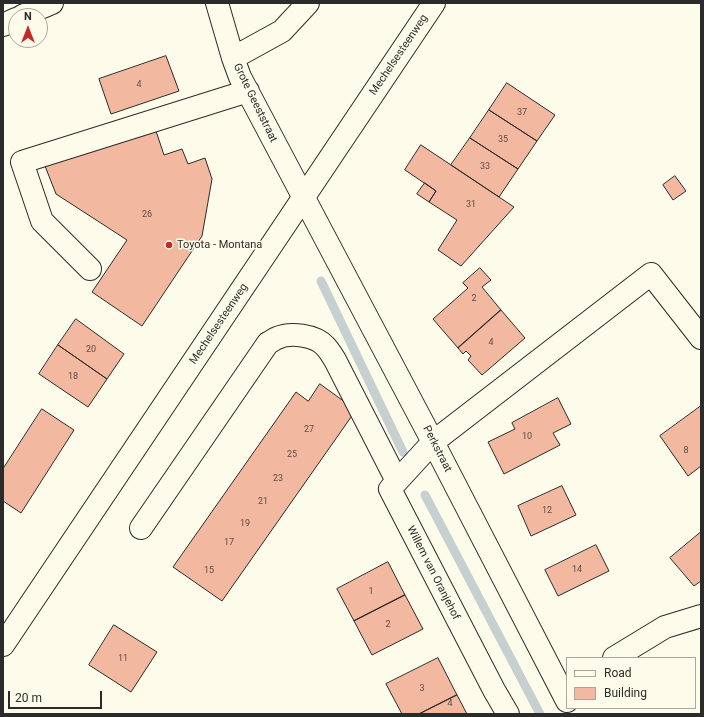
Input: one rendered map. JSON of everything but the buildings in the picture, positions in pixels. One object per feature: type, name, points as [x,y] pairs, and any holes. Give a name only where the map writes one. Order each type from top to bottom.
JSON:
[{"type":"street","points":[[40,8],[52,3]]},
{"type":"street","name":"Grote Geeststraat","points":[[218,3],[233,58],[240,77],[304,198]]},
{"type":"street","points":[[233,58],[282,31],[308,3]]},
{"type":"street","name":"Mechelsesteenweg","points":[[3,645],[434,3]]},
{"type":"street","points":[[90,269],[42,222],[22,162],[248,91]]},
{"type":"street","name":"Perkstraat","points":[[304,198],[566,696]]},
{"type":"street","points":[[141,528],[268,343],[277,338],[283,336],[302,336],[315,339],[325,345],[335,360],[397,481],[433,442],[651,274],[701,338]]},
{"type":"street","name":"Willem van Oranjehof","points":[[397,481],[390,489],[494,690],[508,714]]},
{"type":"street","points":[[616,657],[665,627],[701,616]]},
{"type":"waterway","points":[[321,281],[403,452]]},
{"type":"waterway","points":[[425,495],[540,714]]},
{"type":"place","name":"Toyota - Montana","points":[[169,245]]}]
